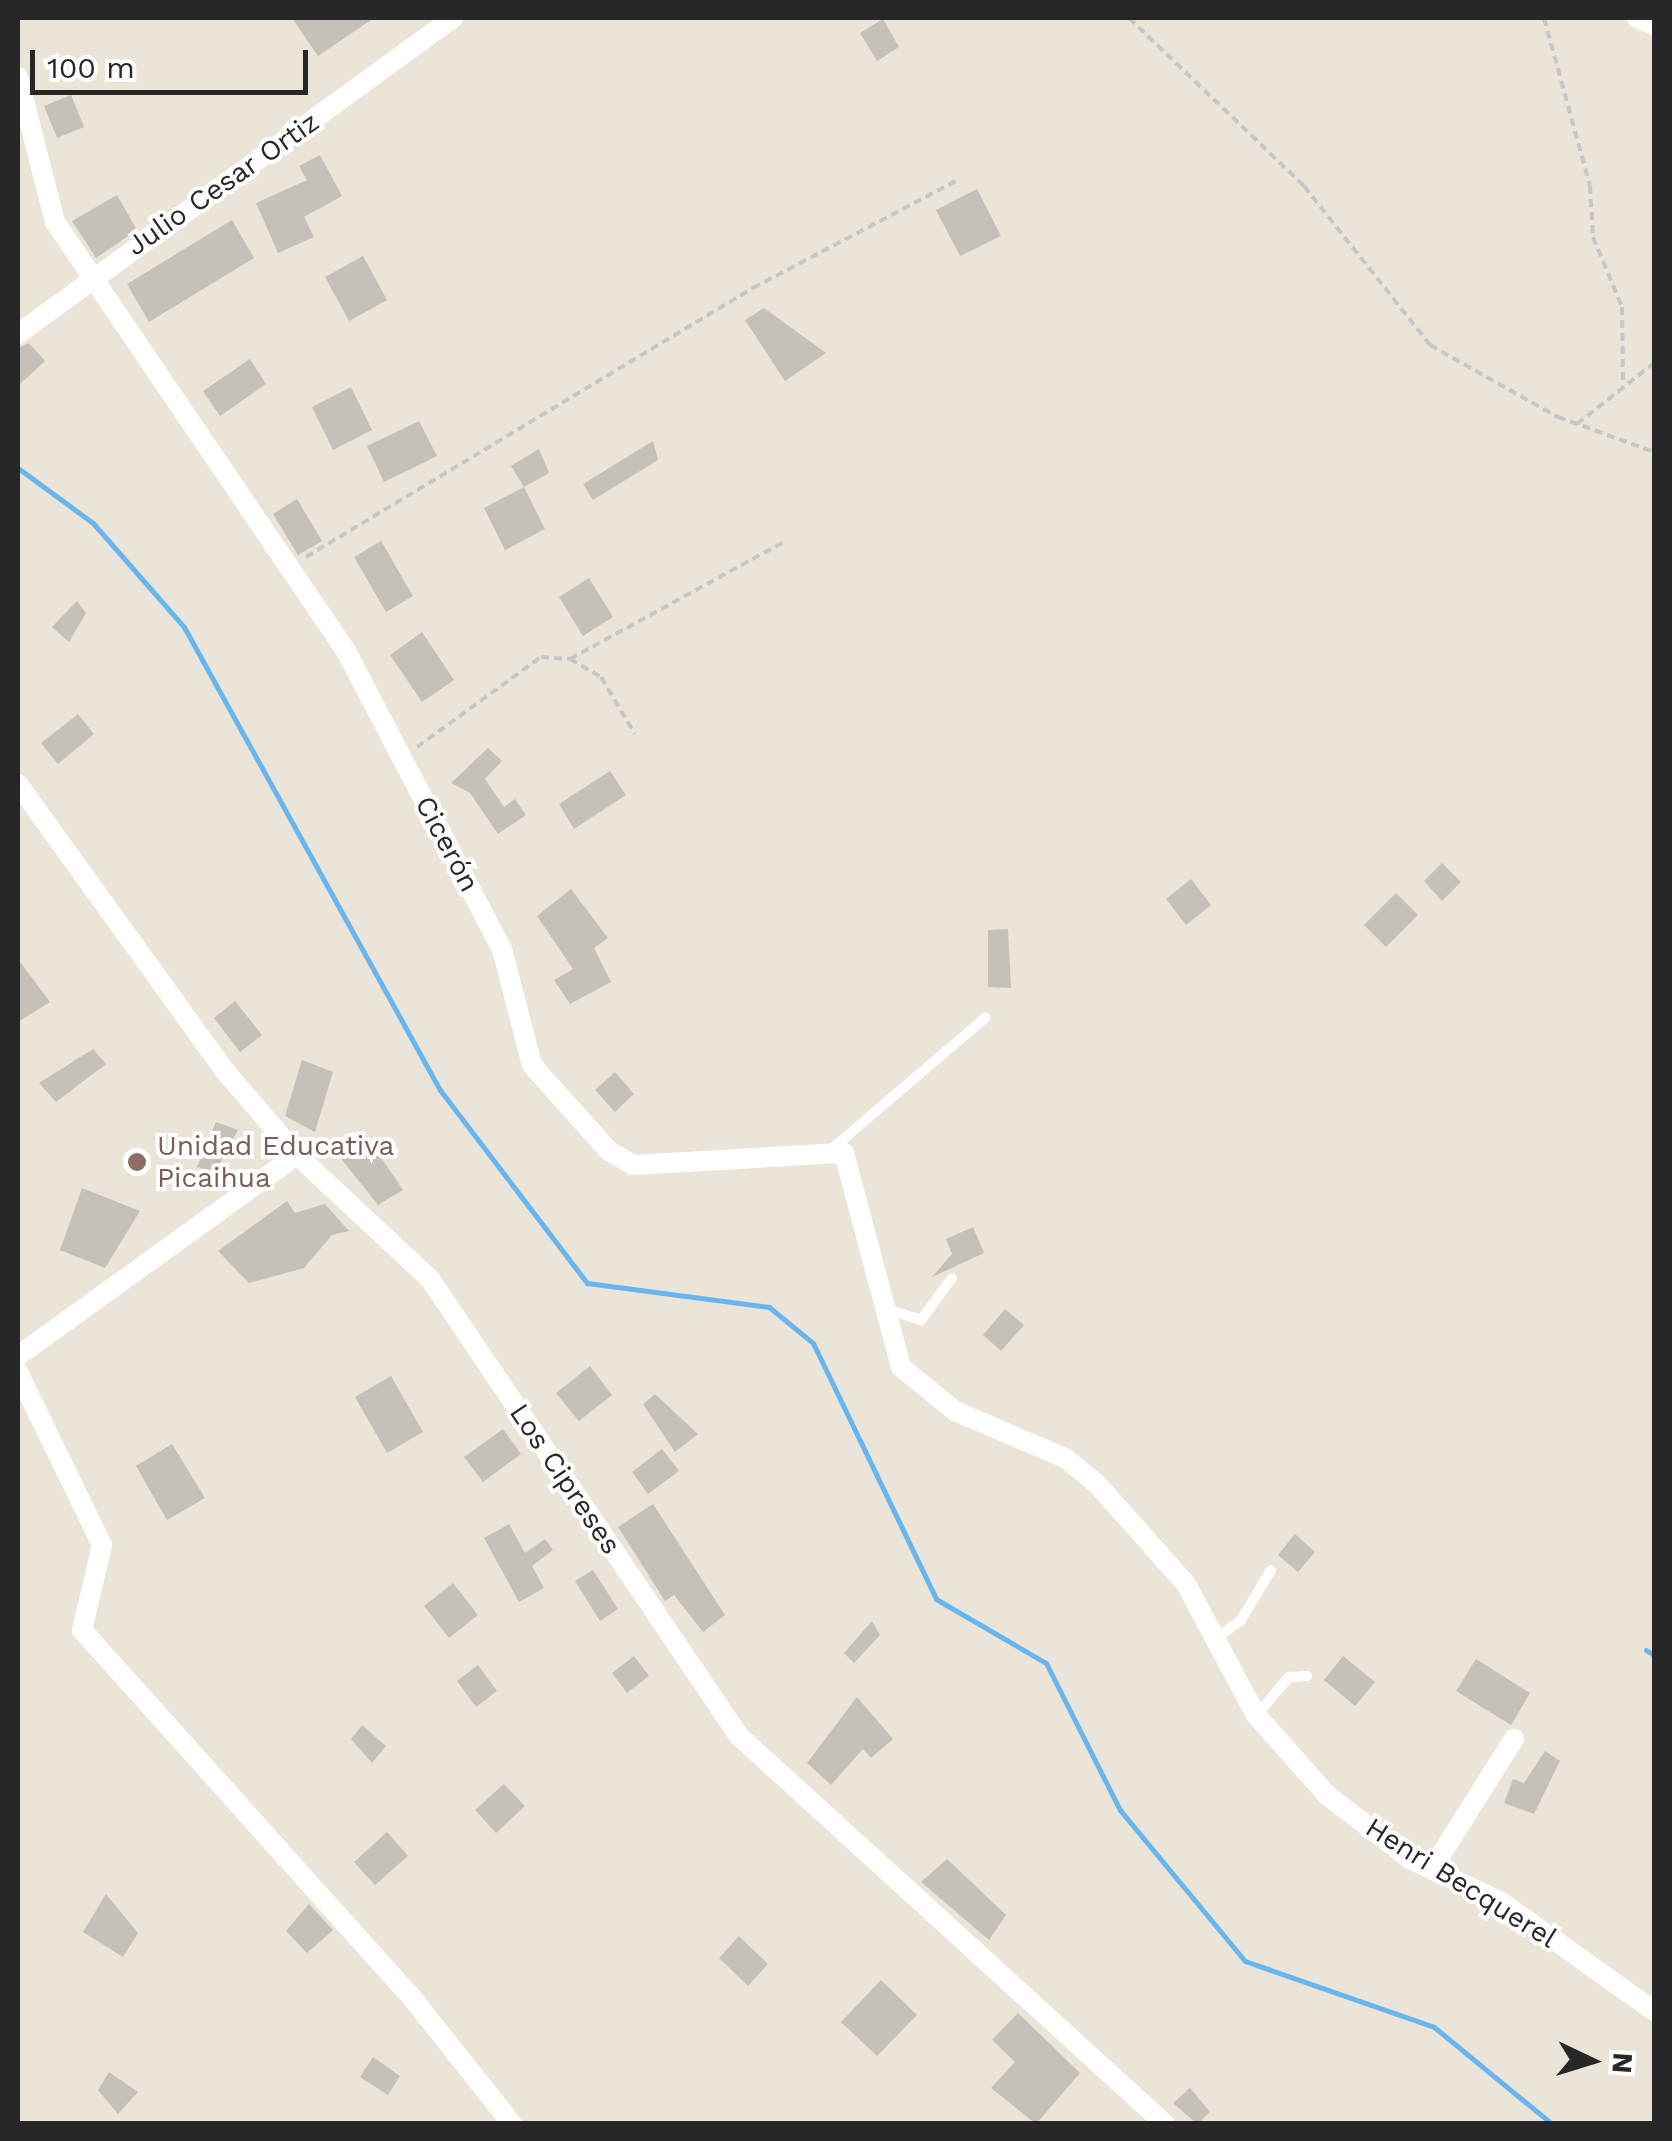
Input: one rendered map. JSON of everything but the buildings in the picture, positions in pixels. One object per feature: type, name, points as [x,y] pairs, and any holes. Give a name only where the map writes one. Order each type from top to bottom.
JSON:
[{"type":"street","name":"Julio Cesar Ortiz","points":[[18,334],[88,278],[454,18]]},
{"type":"street","points":[[1638,18],[1654,25]]},
{"type":"street","name":"Cicerón","points":[[18,77],[55,222],[88,278],[294,565],[502,948],[532,1065],[609,1152],[632,1164],[682,1166],[834,1147]]},
{"type":"street","name":"Los Cipreses","points":[[18,784],[224,1071],[297,1155],[430,1279],[767,1768],[1165,2124]]},
{"type":"street","points":[[834,1147],[844,1153],[886,1308]]},
{"type":"street","points":[[18,1356],[297,1155]]},
{"type":"street","name":"Henri Becquerel","points":[[886,1308],[902,1367],[955,1411],[1065,1458],[1097,1484],[1186,1584],[1218,1636],[1256,1715],[1328,1796],[1432,1869],[1501,1902],[1654,2010]]},
{"type":"street","points":[[18,1372],[102,1545],[82,1630],[409,1994],[512,2124]]},
{"type":"street","points":[[1432,1869],[1514,1738]]},
{"type":"lane","points":[[834,1147],[986,1018]]},
{"type":"lane","points":[[886,1308],[921,1320],[952,1278]]},
{"type":"lane","points":[[1218,1636],[1241,1620],[1271,1570]]},
{"type":"lane","points":[[1256,1715],[1289,1677],[1307,1676]]},
{"type":"path","points":[[1129,18],[1304,186],[1430,344],[1576,424],[1654,452]]},
{"type":"path","points":[[1544,18],[1590,186],[1593,236],[1622,306],[1623,380]]},
{"type":"path","points":[[294,565],[753,288],[960,179]]},
{"type":"path","points":[[1576,424],[1623,380],[1654,362]]},
{"type":"path","points":[[570,658],[787,540]]},
{"type":"path","points":[[401,758],[541,656],[570,658],[600,678],[635,734]]},
{"type":"waterway","points":[[18,468],[93,523],[184,627],[440,1090],[587,1283],[769,1307],[813,1343],[936,1599],[1046,1663],[1120,1810],[1245,1961],[1434,2027],[1552,2124]]},
{"type":"waterway","points":[[1646,1650],[1654,1655]]},
{"type":"place","name":"Unidad Educativa Picaihua","points":[[137,1162]]}]
